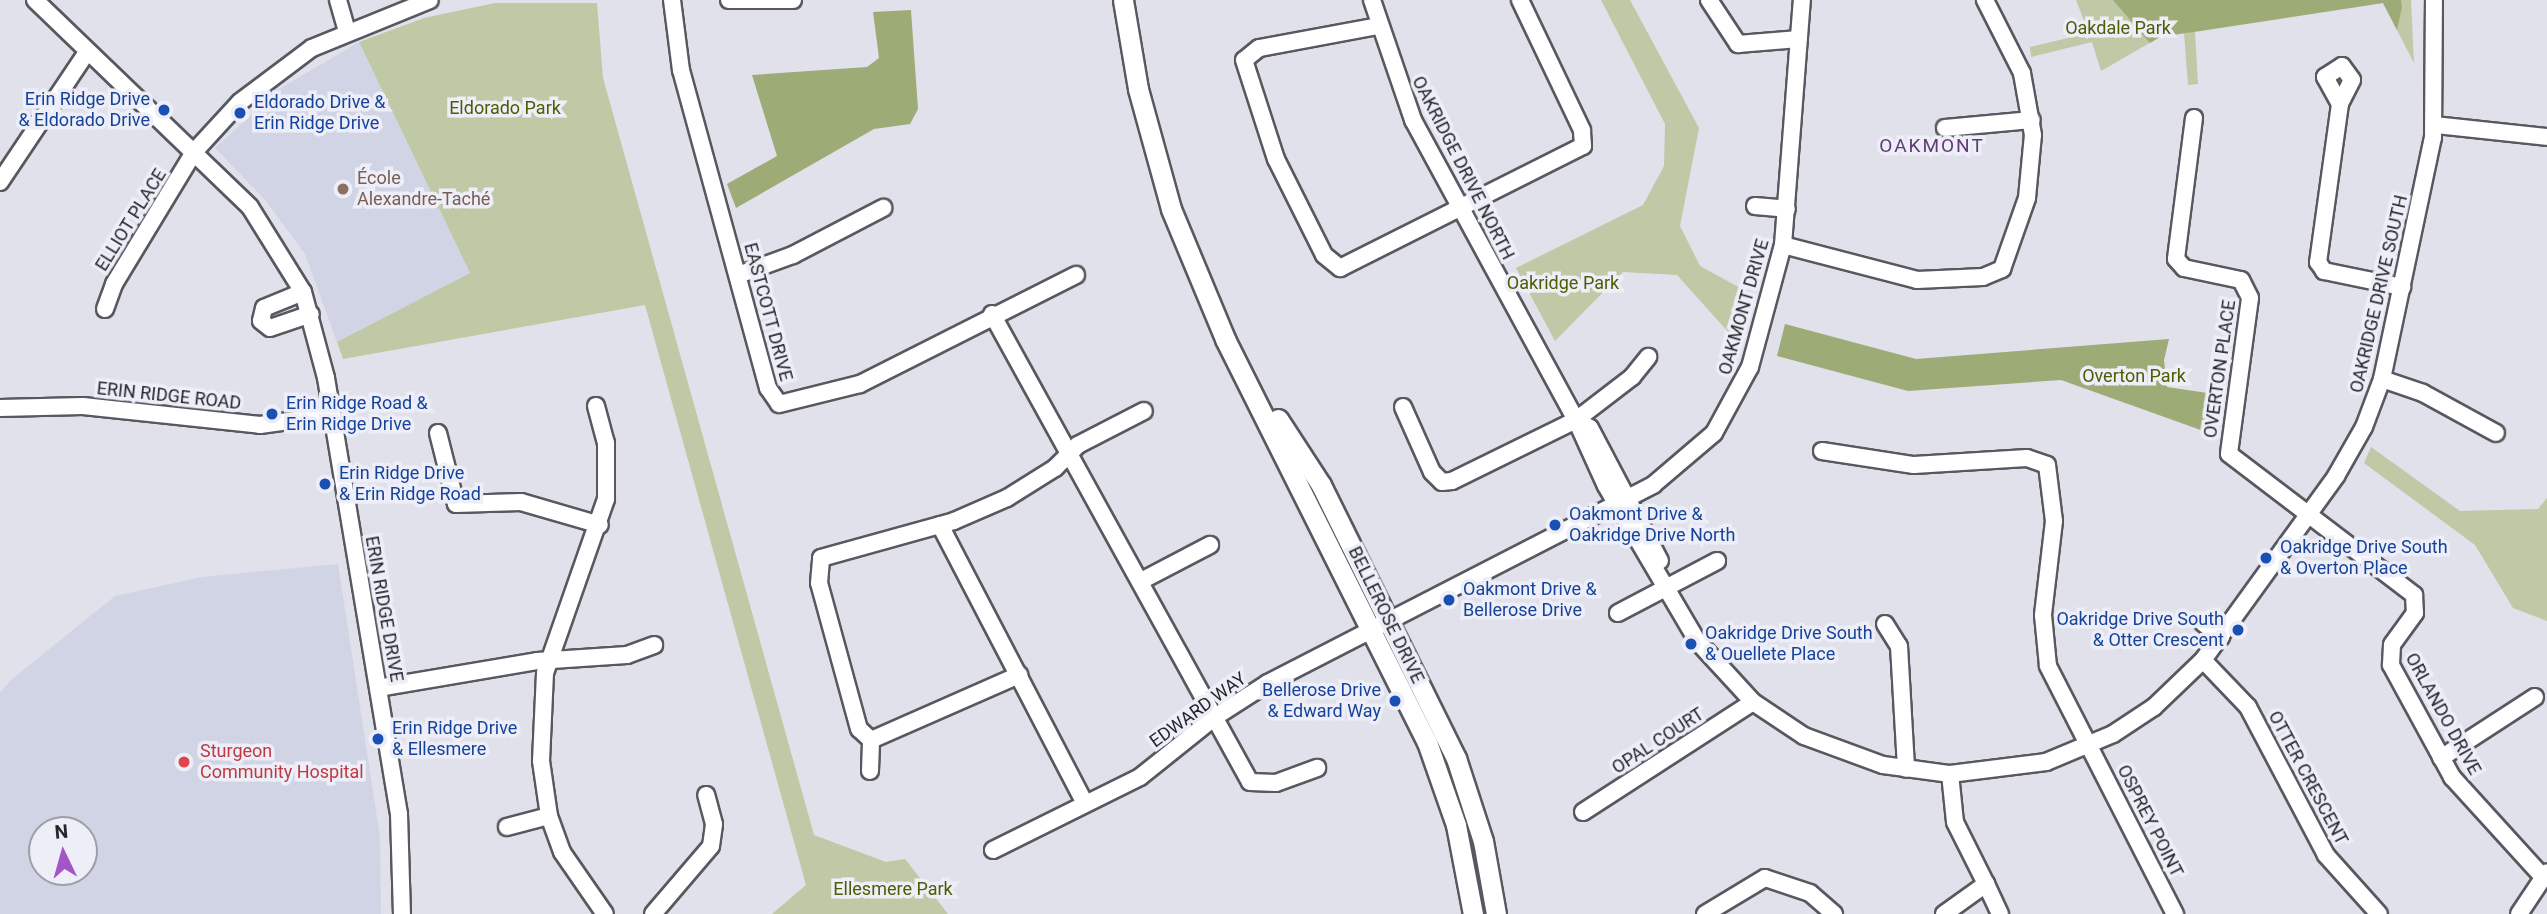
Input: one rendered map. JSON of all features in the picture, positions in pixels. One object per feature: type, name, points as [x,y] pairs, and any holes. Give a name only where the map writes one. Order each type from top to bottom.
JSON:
[{"type":"main road","name":"BELLEROSE DRIVE","points":[[1123,0],[1138,89],[1171,209],[1225,339],[1321,485],[1381,624],[1441,780],[1472,914]]},
{"type":"main road","name":"BELLEROSE DRIVE","points":[[1381,624],[1466,785],[1496,914]]},
{"type":"street","name":"ERIN RIDGE DRIVE","points":[[35,0],[258,217],[303,292],[332,415],[399,814],[402,914]]},
{"type":"street","points":[[338,0],[347,31]]},
{"type":"street","name":"ELLIOT PLACE","points":[[105,309],[114,284],[194,152],[266,79],[347,31],[430,0]]},
{"type":"street","name":"EASTCOTT DRIVE","points":[[672,0],[681,70],[768,388],[774,401],[785,405],[875,377],[992,314],[1076,275]]},
{"type":"street","points":[[729,0],[793,0]]},
{"type":"street","name":"OAKRIDGE DRIVE NORTH","points":[[1372,0],[1378,26],[1410,113],[1622,501]]},
{"type":"street","points":[[1378,26],[1247,54],[1245,73],[1276,159],[1324,255],[1336,267],[1352,265],[1575,154],[1585,141],[1520,0]]},
{"type":"street","points":[[1709,0],[1738,44],[1799,40]]},
{"type":"street","name":"OAKMONT DRIVE","points":[[1381,624],[1622,501],[1674,471],[1729,413],[1754,355],[1783,245],[1801,0]]},
{"type":"street","points":[[1783,245],[1917,280],[1995,274],[2006,261],[2027,198],[2032,120],[2022,73],[1985,0]]},
{"type":"street","name":"OAKRIDGE DRIVE SOUTH","points":[[1622,501],[1698,642],[1753,702],[1832,748],[1906,769],[1951,774],[2027,766],[2088,746],[2154,707],[2203,660],[2221,637],[2308,515],[2364,427],[2382,379],[2435,125],[2434,0]]},
{"type":"street","points":[[0,182],[87,52]]},
{"type":"street","points":[[2340,104],[2318,262],[2324,271],[2402,288]]},
{"type":"street","name":"OVERTON PLACE","points":[[2194,118],[2176,259],[2185,268],[2241,280],[2250,298],[2229,454],[2308,515]]},
{"type":"street","points":[[1945,128],[2032,120]]},
{"type":"street","points":[[2435,125],[2547,137]]},
{"type":"street","points":[[1755,206],[1787,209]]},
{"type":"street","points":[[738,275],[793,255],[883,208]]},
{"type":"street","points":[[303,292],[264,308],[261,321],[270,328],[310,314]]},
{"type":"street","points":[[992,314],[1252,784],[1276,783],[1317,768]]},
{"type":"street","points":[[1404,407],[1432,472],[1447,482],[1576,420],[1632,377],[1648,357]]},
{"type":"street","points":[[2382,379],[2423,393],[2496,433]]},
{"type":"street","name":"ERIN RIDGE ROAD","points":[[0,408],[83,406],[260,425],[332,415]]},
{"type":"street","points":[[596,406],[608,466],[600,525],[549,660],[541,731],[549,816],[571,869],[605,914]]},
{"type":"street","points":[[872,740],[859,729],[820,583],[818,554],[940,525],[1020,491],[1070,453],[1144,411]]},
{"type":"street","points":[[438,433],[456,504],[522,502],[600,525]]},
{"type":"street","name":"OSPREY POINT","points":[[1822,451],[1914,466],[2027,458],[2048,465],[2053,533],[2043,641],[2057,690],[2175,914]]},
{"type":"street","name":"ORLANDO DRIVE","points":[[2308,515],[2414,595],[2415,613],[2392,645],[2390,660],[2441,758],[2459,786],[2545,874]]},
{"type":"street","points":[[940,525],[1085,804]]},
{"type":"street","points":[[1142,581],[1210,545]]},
{"type":"street","points":[[1618,613],[1717,561]]},
{"type":"street","name":"EDWARD WAY","points":[[993,850],[1147,772],[1214,717],[1381,624]]},
{"type":"street","points":[[1885,624],[1899,646],[1906,769]]},
{"type":"street","points":[[2203,624],[2221,637]]},
{"type":"street","points":[[378,688],[549,660],[627,655],[654,645]]},
{"type":"street","name":"OTTER CRESCENT","points":[[2203,660],[2248,707],[2326,855],[2379,914]]},
{"type":"street","points":[[872,740],[1019,675]]},
{"type":"street","points":[[2441,758],[2535,697]]},
{"type":"street","name":"OPAL COURT","points":[[1583,813],[1753,702]]},
{"type":"street","points":[[870,771],[872,740]]},
{"type":"street","points":[[1951,774],[1955,822],[2000,914]]},
{"type":"street","points":[[653,914],[711,845],[714,824],[706,795]]},
{"type":"street","points":[[507,827],[549,816]]},
{"type":"street","points":[[2519,914],[2545,874]]},
{"type":"street","points":[[1705,914],[1765,878],[1810,893],[1834,914]]},
{"type":"street","points":[[1944,914],[1986,884]]},
{"type":"shaded area","name":"École Alexandre-Taché","points":[[359,42],[470,273],[337,342],[305,254],[266,201],[215,148],[281,88]]},
{"type":"shaded area","name":"Sturgeon Community Hospital","points":[[338,564],[380,837],[381,914],[0,914],[0,693],[12,679],[115,596],[202,577]]},
{"type":"green space","name":"Oakridge Park","points":[[1601,0],[1630,0],[1699,128],[1680,226],[1700,266],[1753,295],[1739,344],[1677,275],[1623,272],[1555,341],[1516,268],[1643,205],[1664,166],[1665,124]]},
{"type":"green space","name":"Oakdale Park","points":[[2076,0],[2411,0],[2414,63],[2383,3],[2195,32],[2198,84],[2188,85],[2184,33],[2160,37],[2101,71],[2092,42],[2031,57],[2030,47],[2089,33]]},
{"type":"green space","points":[[2113,0],[2401,0],[2402,7],[2397,30],[2383,3],[2160,37],[2150,43]]},
{"type":"green space","name":"Eldorado Park","points":[[495,3],[597,3],[603,78],[814,835],[886,862],[905,859],[948,914],[772,914],[806,885],[645,305],[343,359],[337,342],[470,273],[359,42],[424,18]]},
{"type":"green space","points":[[911,10],[918,109],[910,124],[874,129],[736,208],[727,184],[777,156],[752,75],[867,67],[879,58],[873,12]]},
{"type":"green space","name":"Overton Park","points":[[1785,324],[1916,359],[2169,339],[2164,360],[2167,387],[2221,395],[2209,433],[2061,380],[1908,391],[1777,356]]},
{"type":"green space","points":[[2371,447],[2460,511],[2538,509],[2547,498],[2547,621],[2513,608],[2475,545],[2364,463]]},
{"type":"place","name":"Erin Ridge Drive & Eldorado Drive","points":[[164,110]]},
{"type":"place","name":"Eldorado Drive & Erin Ridge Drive","points":[[240,113]]},
{"type":"place","name":"École Alexandre-Taché","points":[[343,189]]},
{"type":"place","name":"Erin Ridge Road & Erin Ridge Drive","points":[[272,414]]},
{"type":"place","name":"Erin Ridge Drive & Erin Ridge Road","points":[[325,484]]},
{"type":"place","name":"Oakmont Drive & Oakridge Drive North","points":[[1555,525]]},
{"type":"place","name":"Oakridge Drive South & Overton Place","points":[[2266,558]]},
{"type":"place","name":"Oakmont Drive & Bellerose Drive","points":[[1449,600]]},
{"type":"place","name":"Oakridge Drive South & Otter Crescent","points":[[2238,630]]},
{"type":"place","name":"Oakridge Drive South & Ouellete Place","points":[[1691,644]]},
{"type":"place","name":"Bellerose Drive & Edward Way","points":[[1395,701]]},
{"type":"place","name":"Erin Ridge Drive & Ellesmere","points":[[378,739]]},
{"type":"place","name":"Sturgeon Community Hospital","points":[[184,762]]},
{"type":"district","name":"OAKMONT","points":[[1932,146]]},
{"type":"park label","name":"Ellesmere Park","points":[[893,889]]}]
